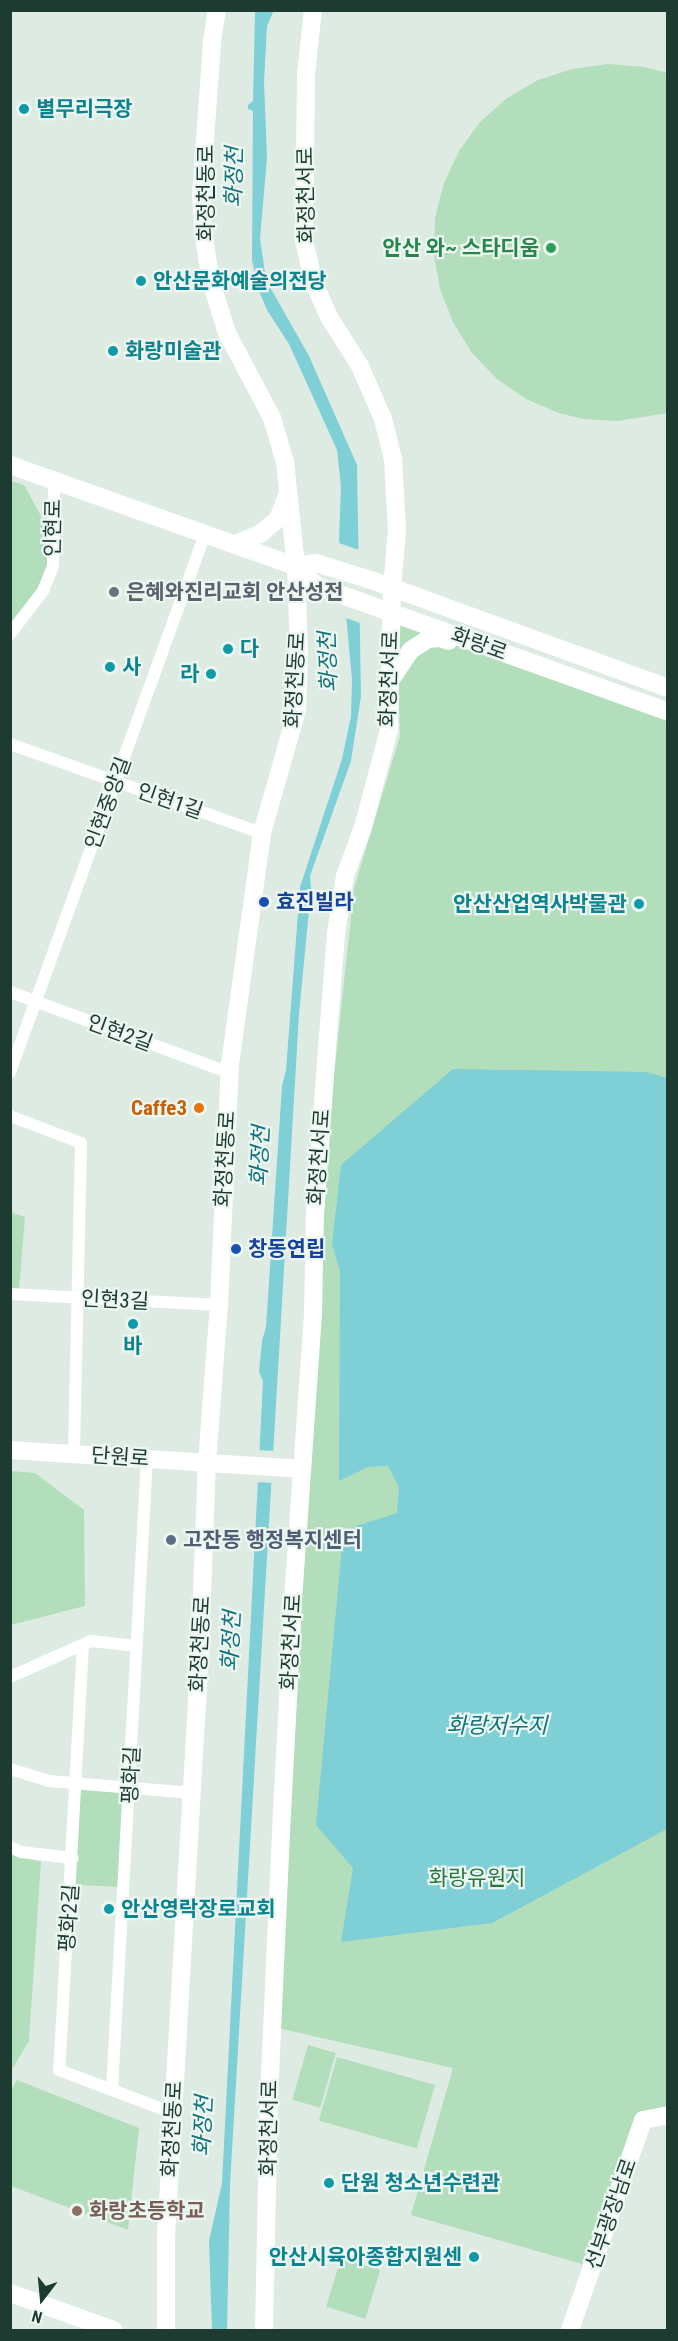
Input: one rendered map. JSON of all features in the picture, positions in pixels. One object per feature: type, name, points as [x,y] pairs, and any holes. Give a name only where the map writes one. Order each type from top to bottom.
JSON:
[{"type":"street","name":"화정천동로","points":[[166,2331],[165,2255],[230,1073],[262,833],[297,710],[296,566],[285,462],[272,418],[227,333],[210,278],[204,237],[202,186],[212,41],[217,10]]},
{"type":"street","name":"화정천서로","points":[[264,2331],[271,2049],[293,1600],[297,1468],[314,1315],[315,1215],[336,933],[345,876],[363,827],[390,730],[396,506],[393,459],[383,419],[360,366],[329,317],[314,283],[304,242],[306,74],[308,38],[314,10]]},
{"type":"street","name":"화랑로","points":[[10,465],[296,566],[317,586],[668,712]]},
{"type":"street","name":"인현로","points":[[10,634],[43,591],[53,566],[54,481]]},
{"type":"street","points":[[235,544],[260,534],[278,519],[288,492]]},
{"type":"street","name":"인현중앙길","points":[[10,1072],[205,534]]},
{"type":"street","name":"화랑로","points":[[296,566],[316,563],[374,581],[668,688]]},
{"type":"street","points":[[390,681],[411,650],[428,639],[439,638],[461,645],[485,646]]},
{"type":"street","name":"인현1길","points":[[10,744],[262,833]]},
{"type":"street","name":"인현2길","points":[[10,992],[230,1073]]},
{"type":"street","points":[[10,1116],[81,1143],[74,1454]]},
{"type":"street","name":"인현3길","points":[[10,1294],[219,1305]]},
{"type":"street","name":"단원로","points":[[10,1450],[297,1468]]},
{"type":"street","name":"평화길","points":[[112,2090],[147,1459]]},
{"type":"street","points":[[10,1677],[91,1641],[137,1646]]},
{"type":"street","name":"평화2길","points":[[83,1645],[73,1858],[59,2070],[173,2113]]},
{"type":"street","points":[[10,1769],[49,1781],[192,1792]]},
{"type":"street","points":[[10,1847],[21,1852],[73,1858]]},
{"type":"street","name":"선부광장남로","points":[[570,2331],[643,2120],[668,2115]]},
{"type":"street","points":[[10,2294],[114,2331]]},
{"type":"green space","name":"안산 와~ 스타디움","points":[[608,64],[644,67],[668,73],[667,413],[618,421],[583,419],[559,413],[526,399],[497,379],[472,353],[453,322],[440,289],[434,254],[435,218],[444,183],[459,151],[480,122],[507,98],[538,80],[572,69]]},
{"type":"green space","points":[[11,481],[24,485],[51,534],[52,586],[11,635]]},
{"type":"green space","name":"화랑유원지","points":[[395,606],[667,705],[667,2109],[640,2114],[582,2264],[411,2215],[453,2068],[278,2028],[326,1150],[354,888],[400,736]]},
{"type":"green space","points":[[10,1212],[25,1217],[19,1290],[11,1290]]},
{"type":"green space","points":[[11,1471],[35,1473],[84,1510],[85,1606],[11,1625]]},
{"type":"green space","points":[[80,1790],[123,1792],[118,1887],[75,1885]]},
{"type":"green space","points":[[11,1854],[41,1862],[29,2041],[11,2071]]},
{"type":"green space","points":[[308,2045],[336,2053],[320,2108],[292,2100]]},
{"type":"green space","points":[[337,2057],[435,2085],[417,2149],[319,2120]]},
{"type":"green space","points":[[17,2080],[139,2128],[128,2230],[11,2186],[11,2090]]},
{"type":"green space","points":[[341,2258],[380,2270],[365,2319],[326,2307]]},
{"type":"water","points":[[274,10],[267,26],[264,82],[267,158],[260,238],[266,280],[309,356],[357,465],[361,696],[351,761],[310,876],[311,889],[299,1014],[230,2185],[227,2330],[212,2330],[209,2241],[222,2183],[263,1381],[259,1372],[262,1341],[266,1327],[282,1086],[286,1070],[300,887],[342,759],[351,716],[352,680],[339,539],[341,487],[337,450],[289,344],[267,310],[259,291],[252,260],[253,111],[248,109],[248,105],[253,101],[255,13],[256,11]]},
{"type":"water","name":"화랑저수지","points":[[453,1069],[647,1072],[667,1078],[667,1829],[492,1923],[341,1942],[353,1868],[316,1825],[342,1546],[354,1537],[353,1527],[397,1513],[399,1487],[388,1466],[368,1467],[339,1481],[340,1271],[332,1244],[341,1165]]},
{"type":"pier","points":[[336,542],[362,551],[363,624],[343,617]]},
{"type":"pier","points":[[257,1450],[277,1451],[275,1483],[255,1482]]},
{"type":"place","name":"별무리극장","points":[[24,109]]},
{"type":"place","name":"안산 와~ 스타디움","points":[[551,248]]},
{"type":"place","name":"안산문화예술의전당","points":[[141,281]]},
{"type":"place","name":"화랑미술관","points":[[113,351]]},
{"type":"place","name":"은혜와진리교회 안산성전","points":[[114,592]]},
{"type":"place","name":"다","points":[[228,649]]},
{"type":"place","name":"사","points":[[110,667]]},
{"type":"place","name":"라","points":[[211,674]]},
{"type":"place","name":"효진빌라","points":[[264,902]]},
{"type":"place","name":"안산산업역사박물관","points":[[639,904]]},
{"type":"place","name":"Caffe3","points":[[199,1108]]},
{"type":"place","name":"창동연립","points":[[236,1249]]},
{"type":"place","name":"바","points":[[133,1324]]},
{"type":"place","name":"고잔동 행정복지센터","points":[[171,1540]]},
{"type":"place","name":"안산영락장로교회","points":[[109,1909]]},
{"type":"place","name":"단원 청소년수련관","points":[[329,2183]]},
{"type":"place","name":"화랑초등학교","points":[[77,2211]]},
{"type":"place","name":"안산시육아종합지원센","points":[[474,2257]]},
{"type":"water label","name":"화정천","points":[[234,177]]},
{"type":"water label","name":"화정천","points":[[328,662]]},
{"type":"water label","name":"화정천","points":[[260,1156]]},
{"type":"water label","name":"화정천","points":[[231,1641]]},
{"type":"water label","name":"화정천","points":[[203,2126]]}]
